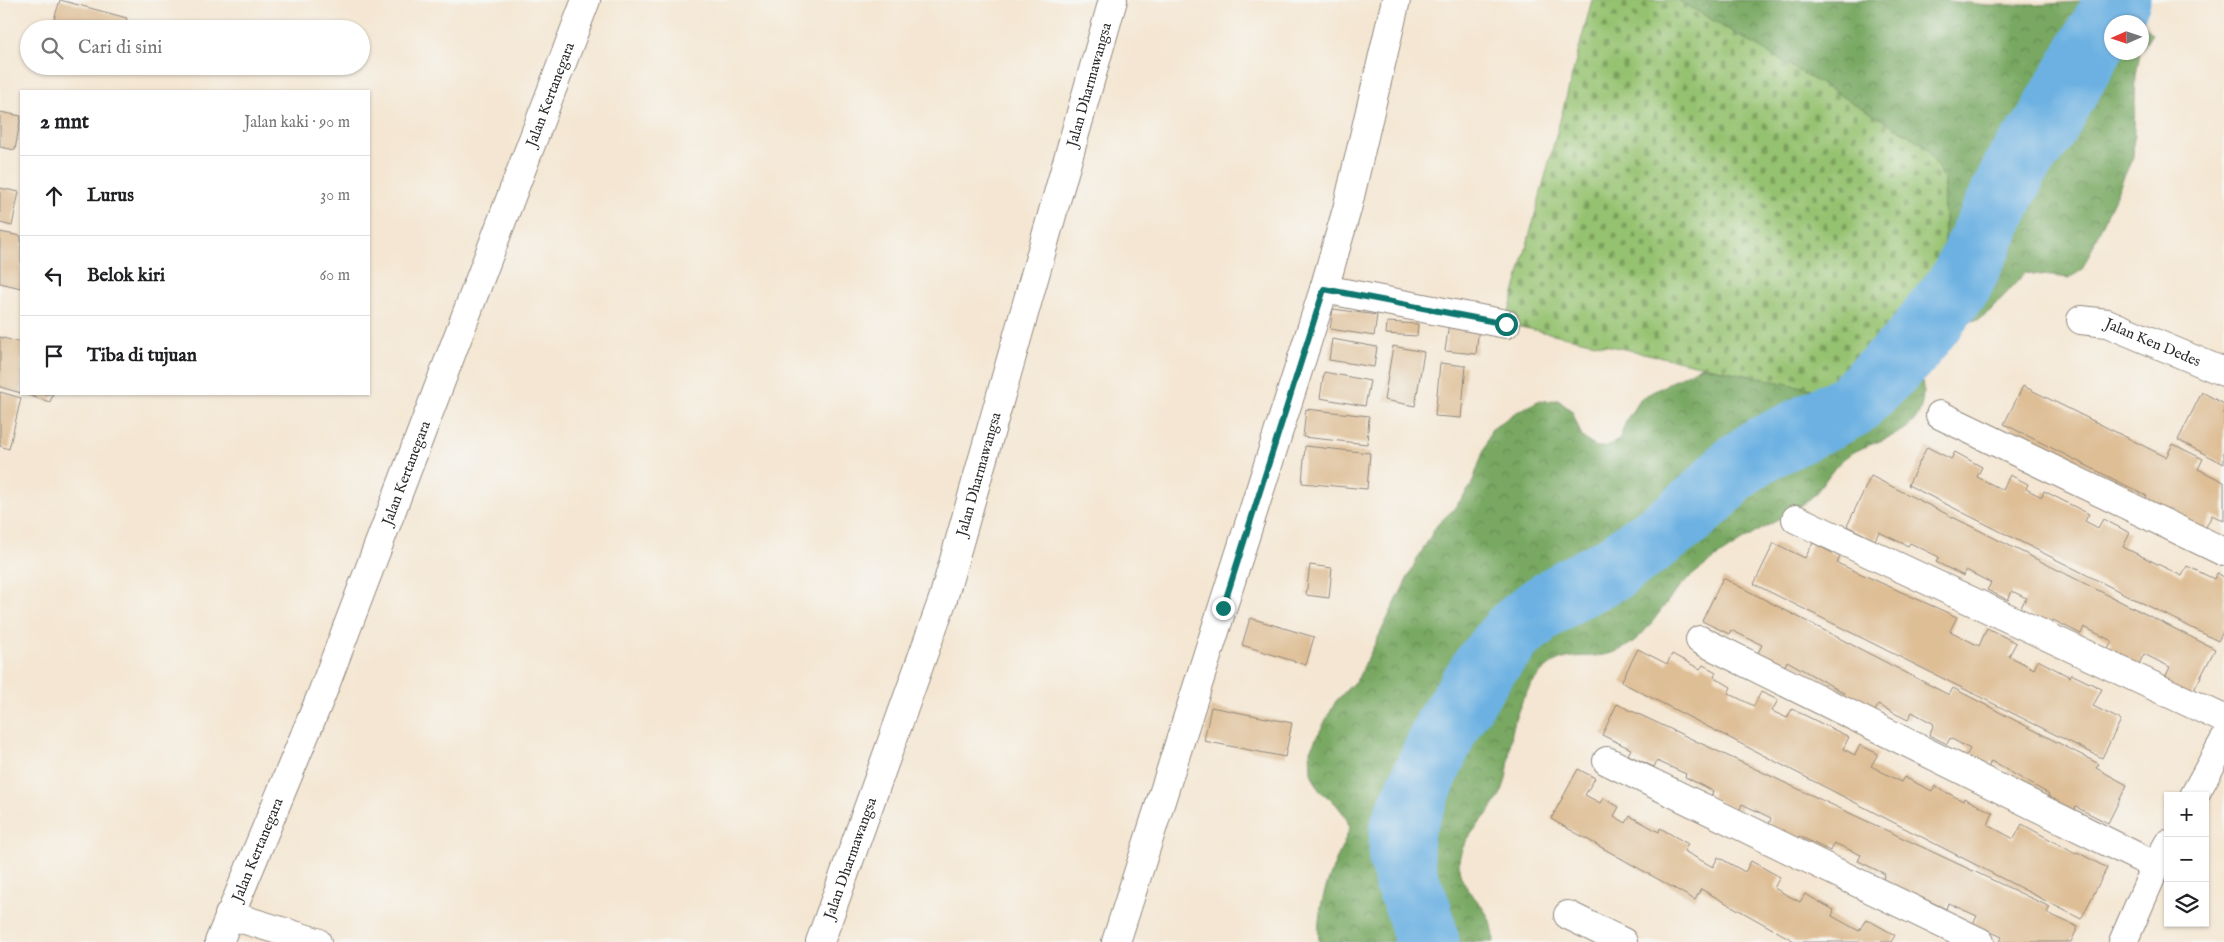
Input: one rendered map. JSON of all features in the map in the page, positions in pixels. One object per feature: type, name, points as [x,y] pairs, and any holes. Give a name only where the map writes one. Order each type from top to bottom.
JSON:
[{"type":"street","name":"Jalan Kertanegara","points":[[219,942],[324,687],[586,0]]},
{"type":"street","name":"Jalan Dharmawangsa","points":[[820,942],[943,599],[1113,0]]},
{"type":"street","points":[[1116,942],[1324,289],[1347,209],[1396,0]]},
{"type":"street","points":[[1324,289],[1506,324]]},
{"type":"street","name":"Jalan Ken Dedes","points":[[2081,320],[2107,323],[2224,372]]},
{"type":"street","points":[[1940,415],[2224,552]]},
{"type":"street","points":[[1796,519],[2224,719]]},
{"type":"street","points":[[1700,640],[2162,855],[2123,942]]},
{"type":"street","points":[[2196,792],[2224,741]]},
{"type":"street","points":[[1607,761],[1980,942]]},
{"type":"street","points":[[229,915],[317,942]]},
{"type":"street","points":[[1568,915],[1624,942]]},
{"type":"green space","points":[[1592,0],[1678,0],[1925,145],[1944,179],[1945,239],[1929,300],[1898,339],[1855,376],[1817,390],[1506,324]]},
{"type":"green space","points":[[1678,0],[1940,0],[1987,5],[2037,5],[2102,0],[2131,9],[2136,15],[2104,15],[2104,60],[2139,60],[2136,76],[2133,157],[2082,270],[2069,278],[2025,273],[1990,311],[1978,320],[1967,321],[1945,317],[1929,300],[1945,239],[1925,145]]},
{"type":"green space","points":[[1702,366],[1817,390],[1855,376],[1902,368],[1921,375],[1922,403],[1917,416],[1908,427],[1849,455],[1834,468],[1814,495],[1805,503],[1732,547],[1689,578],[1680,586],[1649,626],[1632,643],[1610,654],[1566,658],[1545,669],[1534,681],[1523,699],[1515,720],[1503,790],[1468,839],[1460,857],[1459,867],[1461,876],[1465,885],[1489,918],[1493,929],[1494,942],[1319,942],[1320,912],[1323,898],[1350,828],[1346,817],[1336,804],[1319,790],[1311,773],[1310,750],[1336,701],[1358,678],[1415,563],[1437,525],[1453,510],[1471,486],[1491,430],[1513,414],[1538,401],[1558,400],[1572,411],[1582,437],[1595,447],[1605,447],[1619,440],[1627,419],[1641,398]]},
{"type":"building","points":[[60,0],[127,18],[126,20],[54,20]]},
{"type":"building","points":[[0,112],[20,116],[15,150],[0,147]]},
{"type":"building","points":[[0,188],[19,192],[12,226],[0,223]]},
{"type":"building","points":[[0,232],[20,236],[20,288],[0,283]]},
{"type":"building","points":[[1333,309],[1377,315],[1374,336],[1330,329]]},
{"type":"building","points":[[1387,322],[1418,324],[1417,336],[1386,334]]},
{"type":"building","points":[[1449,323],[1479,327],[1476,354],[1445,351]]},
{"type":"building","points":[[0,337],[20,343],[20,393],[0,387]]},
{"type":"building","points":[[1332,339],[1377,347],[1374,367],[1329,360]]},
{"type":"building","points":[[1393,346],[1424,352],[1415,406],[1384,400]]},
{"type":"building","points":[[1440,363],[1466,366],[1461,418],[1435,416]]},
{"type":"building","points":[[1324,372],[1370,381],[1365,406],[1320,398]]},
{"type":"building","points":[[2023,386],[2166,457],[2173,444],[2203,459],[2198,469],[2224,482],[2224,521],[2212,515],[2202,535],[2143,505],[2147,496],[2004,424]]},
{"type":"building","points":[[0,392],[21,398],[9,449],[0,446]]},
{"type":"building","points":[[2202,392],[2224,404],[2224,464],[2178,440]]},
{"type":"building","points":[[27,395],[53,395],[50,402]]},
{"type":"building","points":[[1306,409],[1369,416],[1367,444],[1303,437]]},
{"type":"building","points":[[1305,446],[1370,453],[1367,489],[1302,483]]},
{"type":"building","points":[[1927,447],[1951,459],[1955,452],[1982,467],[1977,477],[2003,490],[2010,475],[2028,484],[2026,489],[2042,497],[2044,491],[2089,514],[2085,521],[2098,528],[2103,519],[2130,533],[2123,547],[2182,576],[2187,566],[2214,579],[2217,573],[2224,577],[2224,630],[2218,641],[1908,485]]},
{"type":"building","points":[[1871,476],[2215,649],[2190,698],[2162,684],[2170,667],[2144,654],[2135,672],[2104,657],[2112,641],[2084,627],[2081,634],[2053,620],[2051,624],[2020,609],[2026,598],[2012,591],[2008,600],[1987,590],[1991,583],[1966,570],[1964,576],[1936,562],[1939,557],[1910,543],[1908,546],[1879,532],[1875,540],[1847,526]]},
{"type":"building","points":[[1774,543],[1805,558],[1813,543],[1840,557],[1837,563],[1957,617],[1950,631],[1979,646],[1987,628],[2016,643],[2009,656],[2034,669],[2038,660],[2070,677],[2071,674],[2102,689],[2093,706],[2121,720],[2102,758],[1754,584]]},
{"type":"building","points":[[1310,565],[1332,568],[1329,598],[1306,595]]},
{"type":"building","points":[[1723,578],[1949,695],[1953,688],[2099,764],[2096,768],[2127,785],[2108,823],[2076,807],[2074,812],[2047,798],[2049,794],[1991,761],[1988,768],[1966,756],[1970,749],[1950,738],[1947,744],[1929,735],[1934,724],[1912,712],[1908,720],[1878,705],[1874,713],[1843,697],[1844,693],[1787,661],[1785,666],[1758,653],[1762,645],[1731,630],[1729,634],[1702,621]]},
{"type":"building","points":[[1250,618],[1314,637],[1306,665],[1242,645]]},
{"type":"building","points":[[1638,649],[1667,664],[1672,654],[1700,669],[1703,665],[1716,672],[1714,677],[1731,687],[1728,693],[1754,706],[1761,692],[1778,700],[1772,711],[1787,718],[1792,709],[1849,737],[1843,749],[1855,755],[1860,745],[1878,754],[1871,766],[1901,782],[1904,777],[1932,791],[1935,786],[1963,801],[1964,798],[1993,813],[1988,825],[2014,839],[2022,824],[2076,854],[2077,852],[2107,868],[2081,919],[1621,682]]},
{"type":"building","points":[[1617,704],[2050,907],[2047,913],[2078,927],[2071,942],[2000,942],[2002,937],[1973,924],[1977,916],[1948,903],[1946,909],[1916,895],[1915,898],[1881,883],[1885,874],[1858,861],[1861,855],[1834,843],[1830,851],[1799,836],[1798,838],[1769,825],[1771,818],[1742,804],[1739,811],[1711,797],[1713,791],[1685,777],[1686,774],[1657,761],[1654,767],[1628,755],[1631,749],[1602,735]]},
{"type":"building","points":[[1211,707],[1292,723],[1285,757],[1204,741]]},
{"type":"building","points":[[1578,769],[1595,778],[1585,795],[1600,803],[1603,798],[1619,807],[1614,816],[1626,823],[1630,816],[1659,832],[1660,828],[1688,844],[1684,851],[1713,867],[1718,857],[1745,872],[1751,861],[1780,877],[1774,888],[1800,902],[1805,894],[1834,910],[1832,916],[1859,931],[1866,919],[1895,935],[1891,942],[1796,942],[1701,889],[1695,900],[1551,819]]},
{"type":"waterway","points":[[1427,942],[1419,910],[1406,879],[1401,857],[1402,828],[1447,725],[1485,666],[1514,631],[1541,609],[1572,589],[1613,568],[1679,521],[1706,498],[1736,467],[1761,450],[1852,405],[1910,348],[1961,282],[2017,165],[2041,134],[2118,0]]},
{"type":"route","points":[[1223,608],[1324,289],[1506,324]]}]
